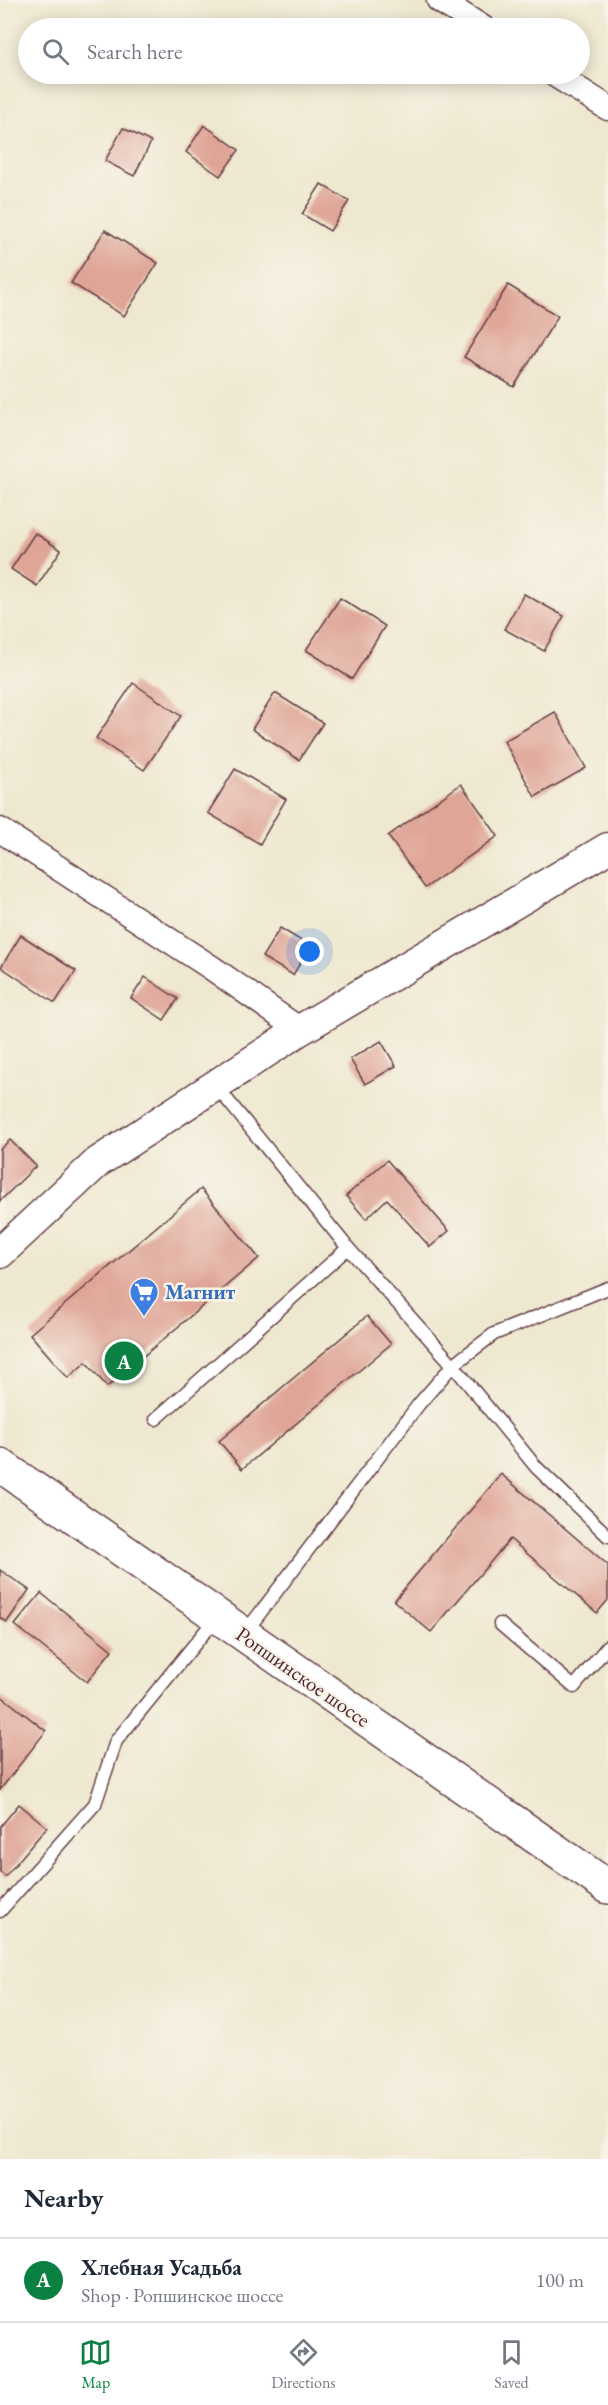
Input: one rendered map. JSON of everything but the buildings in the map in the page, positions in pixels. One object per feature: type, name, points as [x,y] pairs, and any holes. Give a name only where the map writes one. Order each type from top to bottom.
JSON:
[{"type":"main road","name":"Ропшинское шоссе","points":[[0,1465],[608,1887]]},
{"type":"street","points":[[439,0],[467,18]]},
{"type":"street","points":[[570,84],[608,108]]},
{"type":"street","points":[[0,830],[212,968],[300,1030]]},
{"type":"street","points":[[0,1253],[98,1161],[300,1030],[608,848]]},
{"type":"lane","points":[[215,1085],[348,1248],[453,1365],[536,1467],[608,1536]]},
{"type":"lane","points":[[156,1419],[348,1248]]},
{"type":"lane","points":[[243,1635],[419,1404],[453,1365],[494,1334],[608,1288]]},
{"type":"lane","points":[[0,1911],[95,1804],[116,1741],[217,1617]]},
{"type":"lane","points":[[500,1624],[574,1687],[608,1646]]},
{"type":"lane","points":[[563,1856],[608,1875]]},
{"type":"place","name":"Магнит","points":[[144,1318]]},
{"type":"place","name":"Хлебная Усадьба","points":[[124,1361]]}]
